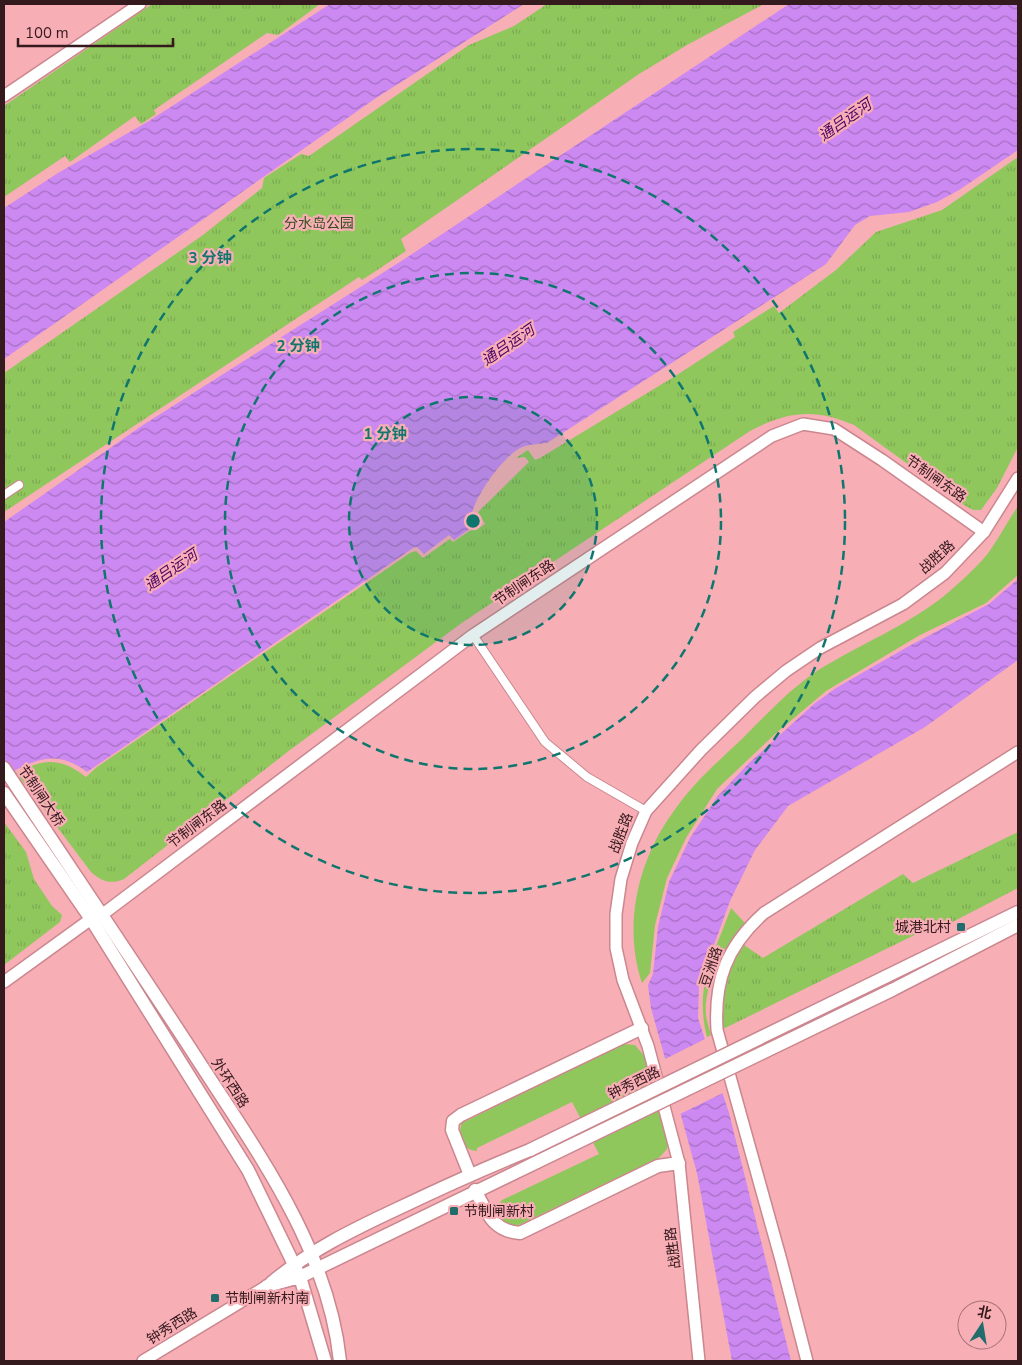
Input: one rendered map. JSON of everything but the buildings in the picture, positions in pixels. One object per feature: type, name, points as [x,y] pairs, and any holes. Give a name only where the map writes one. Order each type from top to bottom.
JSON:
[{"type":"main road","name":"节制闸大桥","points":[[4,768],[47,845]]},
{"type":"main road","name":"节制闸大桥","points":[[4,793],[47,845]]},
{"type":"main road","name":"外环西路","points":[[47,845],[253,1145],[276,1182],[318,1269],[329,1303],[340,1361]]},
{"type":"main road","name":"钟秀西路","points":[[267,1286],[311,1252],[339,1236],[470,1175],[530,1150],[1018,912]]},
{"type":"main road","name":"外环西路","points":[[97,916],[248,1170],[300,1277],[325,1361]]},
{"type":"main road","name":"钟秀西路","points":[[300,1277],[476,1190],[892,990],[1018,925]]},
{"type":"main road","points":[[470,1175],[452,1130],[453,1121],[461,1114],[642,1028]]},
{"type":"main road","points":[[476,1190],[494,1224],[507,1232],[520,1233],[658,1166],[679,1162]]},
{"type":"main road","points":[[267,1286],[300,1277]]},
{"type":"street","points":[[4,96],[140,4]]},
{"type":"street","name":"节制闸东路","points":[[4,982],[97,916],[473,635],[772,436],[803,424],[834,429],[882,460],[984,532]]},
{"type":"street","name":"战胜路","points":[[699,1361],[679,1162],[642,1028],[621,972],[616,948],[616,914],[621,879],[632,843],[646,810],[702,750],[786,671],[820,648],[903,604],[944,573],[984,532],[1018,478]]},
{"type":"street","points":[[4,495],[19,485]]},
{"type":"street","points":[[473,635],[545,742],[587,777],[646,810]]},
{"type":"street","name":"豆洲路","points":[[807,1361],[782,1260],[717,1030],[716,1006],[718,986],[735,944],[748,927],[764,914],[1018,752]]},
{"type":"street","name":"钟秀西路","points":[[143,1361],[267,1286]]},
{"type":"green space","points":[[152,4],[320,4],[278,35],[267,33],[154,110],[156,114],[141,124],[135,116],[70,162],[65,156],[4,197],[4,106]]},
{"type":"green space","name":"分水岛公园","points":[[547,4],[764,4],[687,45],[639,74],[401,239],[406,251],[362,280],[359,277],[4,512],[4,373],[203,235],[262,188],[264,178],[301,154],[309,156],[469,45],[514,26]]},
{"type":"green space","points":[[1018,157],[1018,447],[997,488],[981,510],[973,510],[964,505],[854,425],[827,416],[814,414],[802,414],[777,419],[750,431],[463,622],[290,750],[124,879],[110,882],[98,878],[91,872],[17,774],[26,768],[44,762],[52,762],[69,766],[86,777],[97,767],[410,553],[416,551],[423,558],[450,539],[453,542],[474,528],[476,530],[485,524],[478,512],[529,462],[525,457],[516,458],[528,450],[535,460],[540,458],[677,375],[735,337],[733,332],[774,306],[779,313],[836,270],[876,232],[942,210]]},
{"type":"green space","points":[[1018,506],[1018,575],[986,603],[920,635],[826,691],[775,734],[717,789],[686,838],[667,878],[655,925],[650,973],[642,983],[636,960],[634,937],[634,914],[638,891],[652,848],[663,827],[683,798],[708,771],[800,684],[820,669],[914,617],[955,587],[985,557]]},
{"type":"green space","points":[[4,822],[26,852],[34,879],[52,906],[62,915],[60,922],[4,965]]},
{"type":"green space","points":[[1018,832],[1018,888],[937,930],[933,926],[723,1029],[721,1007],[724,985],[744,945],[763,958],[903,874],[913,883]]},
{"type":"green space","points":[[731,908],[745,923],[723,954],[708,991],[706,1015],[711,1035],[707,1037],[703,1002],[704,986]]},
{"type":"green space","points":[[623,1044],[635,1045],[647,1059],[668,1140],[667,1149],[659,1158],[519,1225],[508,1225],[498,1215],[498,1205],[502,1200],[599,1154],[572,1102],[477,1148],[477,1151],[468,1148],[462,1142],[460,1133],[462,1123]]},
{"type":"water","points":[[330,4],[524,4],[376,98],[4,359],[4,208],[58,173],[149,121]]},
{"type":"water","name":"通吕运河","points":[[789,4],[1018,4],[1018,150],[959,190],[937,202],[909,212],[870,216],[855,225],[826,264],[547,443],[520,448],[505,460],[482,490],[471,519],[475,525],[454,540],[449,535],[424,554],[417,547],[413,548],[87,772],[65,760],[55,758],[35,761],[4,776],[4,522],[143,425],[403,260]]},
{"type":"water","points":[[1018,579],[1018,660],[925,727],[788,806],[755,850],[730,901],[699,986],[698,1018],[729,1113],[791,1361],[732,1361],[697,1173],[651,1008],[648,985],[653,974],[658,927],[669,882],[690,838],[717,797],[749,763],[814,704],[836,688],[909,646],[989,604]]},
{"type":"pier","points":[[707,1038],[725,1092],[678,1115],[663,1060]]},
{"type":"place","name":"城港北村","points":[[961,927]]},
{"type":"place","name":"节制闸新村","points":[[454,1211]]},
{"type":"place","name":"节制闸新村南","points":[[215,1298]]}]
